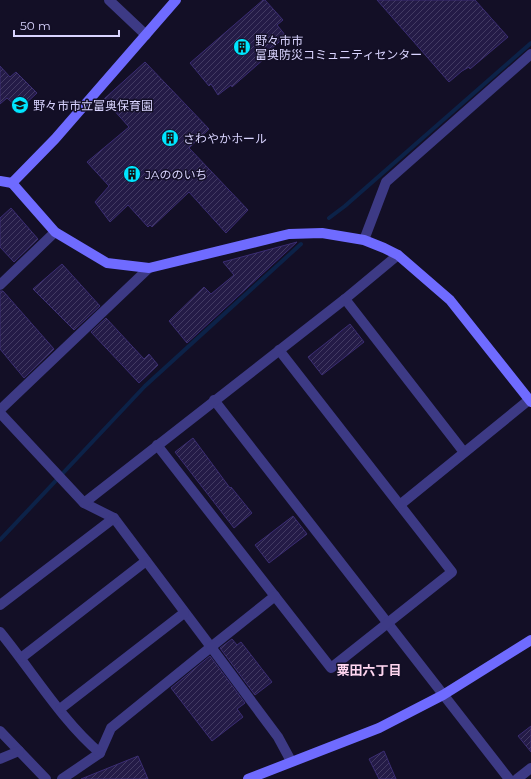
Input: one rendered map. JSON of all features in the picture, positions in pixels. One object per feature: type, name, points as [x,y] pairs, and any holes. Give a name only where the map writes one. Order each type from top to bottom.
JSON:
[{"type":"street","points":[[109,0],[146,34]]},
{"type":"street","points":[[12,183],[55,139],[176,0]]},
{"type":"street","points":[[364,240],[386,182],[531,54]]},
{"type":"street","points":[[0,181],[12,183],[55,232],[107,263],[149,268],[289,234],[322,233],[364,240],[398,255],[450,300],[530,401],[463,451],[401,504]]},
{"type":"street","points":[[0,285],[55,232]]},
{"type":"street","points":[[84,503],[345,299],[398,255]]},
{"type":"street","points":[[0,410],[149,268]]},
{"type":"street","points":[[345,299],[463,451]]},
{"type":"street","points":[[157,445],[331,668],[389,623],[452,572],[401,504],[279,350]]},
{"type":"street","points":[[214,400],[510,779]]},
{"type":"street","points":[[0,413],[84,503],[114,518],[278,737],[291,761]]},
{"type":"street","points":[[0,605],[114,518]]},
{"type":"street","points":[[21,658],[146,561]]},
{"type":"street","points":[[62,779],[100,754],[111,728],[275,596]]},
{"type":"street","points":[[60,709],[184,613]]},
{"type":"street","points":[[0,632],[60,709],[89,744],[100,754]]},
{"type":"street","points":[[248,779],[379,728],[443,695],[531,640]]},
{"type":"street","points":[[0,731],[46,779]]},
{"type":"street","points":[[0,759],[19,751]]},
{"type":"street","points":[[517,779],[531,768]]},
{"type":"building","name":"野々市市 富奥防災コミュニティセンター","points":[[263,0],[265,0],[283,20],[277,25],[286,36],[263,56],[265,58],[232,87],[231,85],[218,95],[211,84],[209,86],[190,63]]},
{"type":"building","points":[[377,0],[475,0],[508,37],[470,69],[469,67],[462,71],[449,82]]},
{"type":"building","points":[[145,62],[209,129],[189,148],[248,210],[226,233],[189,192],[152,227],[150,225],[148,227],[128,205],[110,222],[95,202],[109,186],[87,162],[129,127],[104,99]]},
{"type":"building","points":[[0,66],[10,77],[16,72],[37,93],[22,107],[20,105],[17,107],[7,98],[0,104]]},
{"type":"building","points":[[11,208],[38,239],[14,262],[0,247],[0,218]]},
{"type":"building","points":[[297,242],[187,343],[169,321],[204,287],[211,294],[234,275],[223,262]]},
{"type":"building","points":[[62,264],[100,306],[74,330],[33,289]]},
{"type":"building","points":[[0,291],[3,291],[54,349],[24,378],[0,349]]},
{"type":"building","points":[[106,318],[144,359],[149,354],[158,365],[139,383],[91,332]]},
{"type":"building","points":[[350,324],[364,342],[322,375],[308,357]]},
{"type":"building","points":[[193,438],[230,488],[231,487],[252,513],[234,528],[175,452]]},
{"type":"building","points":[[293,516],[307,534],[269,563],[255,545]]},
{"type":"building","points":[[232,639],[237,645],[241,642],[272,682],[255,695],[220,648]]},
{"type":"building","points":[[210,656],[245,703],[237,709],[243,717],[212,741],[171,688]]},
{"type":"building","points":[[531,726],[531,752],[518,736]]},
{"type":"building","points":[[384,751],[396,779],[379,779],[369,759]]},
{"type":"building","points":[[138,756],[148,779],[81,779]]},
{"type":"waterway","points":[[329,218],[345,206],[531,43]]},
{"type":"waterway","points":[[0,540],[145,386],[301,244]]},
{"type":"place","name":"野々市市 富奥防災コミュニティセンター","points":[[242,47]]},
{"type":"place","name":"野々市市立富奥保育園","points":[[20,105]]},
{"type":"place","name":"さわやかホール","points":[[170,138]]},
{"type":"place","name":"JAののいち","points":[[132,174]]},
{"type":"district","name":"粟田六丁目","points":[[369,670]]}]
